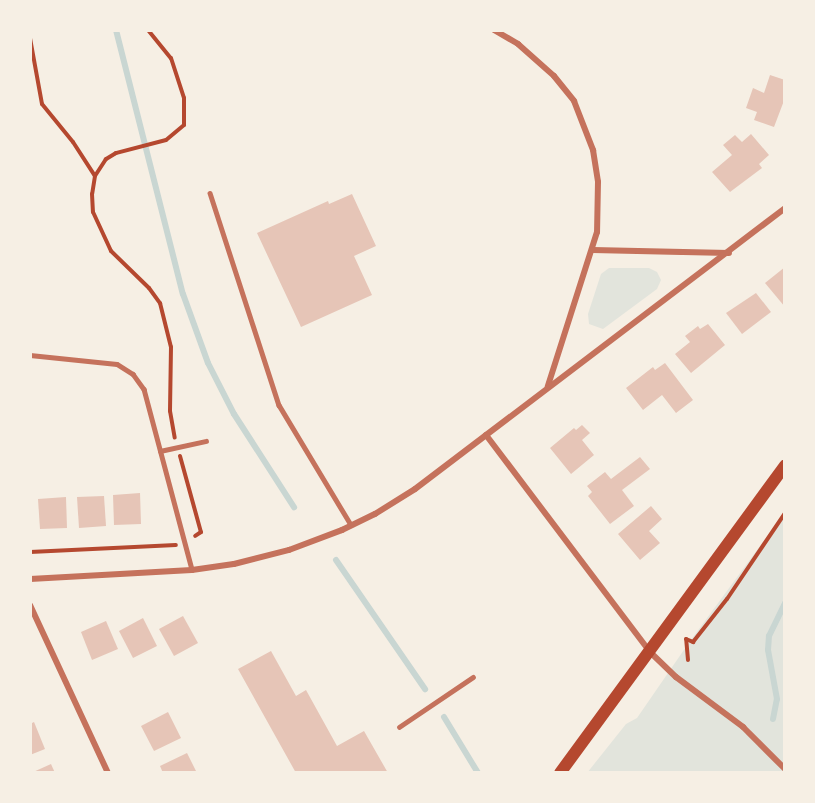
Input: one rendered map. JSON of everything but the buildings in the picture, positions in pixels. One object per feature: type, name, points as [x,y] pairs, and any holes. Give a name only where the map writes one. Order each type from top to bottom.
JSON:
[{"type":"main road","points":[[560,773],[785,466]]},
{"type":"street","points":[[494,30],[537,58],[574,101],[584,120],[593,150],[598,182],[597,232],[593,250],[568,318],[548,387]]},
{"type":"street","points":[[30,579],[192,570],[234,564],[289,550],[351,525],[415,489],[729,253],[785,208]]},
{"type":"street","points":[[593,250],[729,253]]},
{"type":"street","points":[[486,435],[650,652],[676,677],[743,727],[785,769]]},
{"type":"street","points":[[30,605],[108,773]]},
{"type":"lane","points":[[210,193],[279,405],[351,525]]},
{"type":"lane","points":[[30,355],[102,361],[117,364],[133,374],[144,389],[192,570]]},
{"type":"lane","points":[[160,451],[206,441]]},
{"type":"lane","points":[[399,727],[473,677]]},
{"type":"path","points":[[30,552],[185,544],[201,532],[177,446],[170,411],[173,371],[171,347],[160,303],[149,288],[111,251],[93,212],[92,194],[95,176],[100,166],[117,153],[166,140],[184,125],[184,98],[171,58],[148,30]]},
{"type":"path","points":[[30,38],[42,104],[73,142],[95,176]]},
{"type":"path","points":[[688,660],[686,639],[693,642],[720,608],[785,513]]},
{"type":"shaded area","points":[[609,268],[649,268],[657,272],[661,280],[657,289],[603,329],[589,324],[588,314],[601,274]]},
{"type":"shaded area","points":[[785,512],[785,773],[587,773],[626,724],[637,718]]},
{"type":"waterway","points":[[116,30],[183,294],[208,363],[234,414],[294,507]]},
{"type":"waterway","points":[[336,560],[425,689]]},
{"type":"waterway","points":[[773,719],[777,699],[768,650],[769,636],[785,603]]},
{"type":"waterway","points":[[444,717],[478,773]]}]
